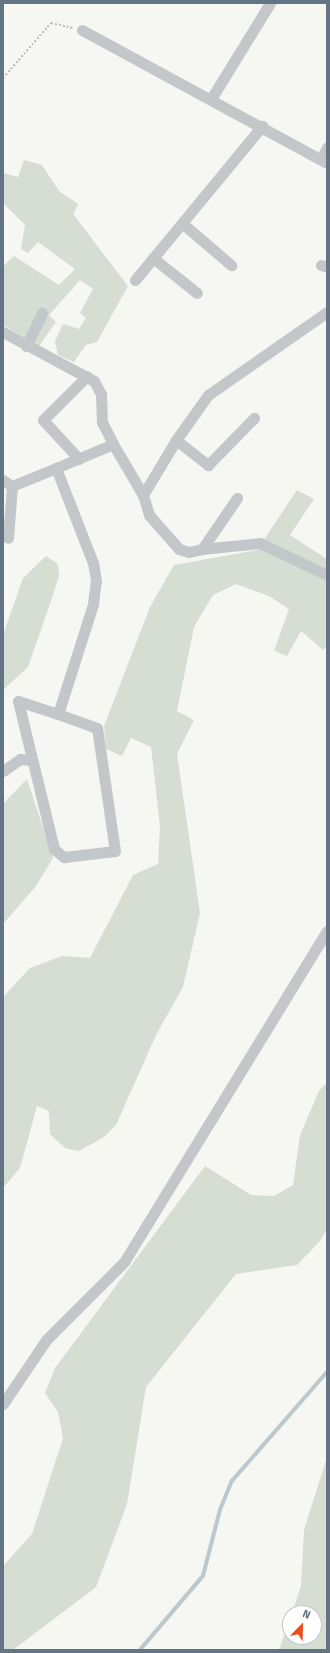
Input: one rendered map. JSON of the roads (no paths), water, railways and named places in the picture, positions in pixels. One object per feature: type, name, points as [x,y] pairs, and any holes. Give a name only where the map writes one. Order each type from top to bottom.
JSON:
[{"type":"street","points":[[211,99],[270,3]]},
{"type":"street","points":[[82,30],[262,126],[324,161],[327,147]]},
{"type":"street","points":[[135,280],[262,126]]},
{"type":"street","points":[[182,223],[231,265]]},
{"type":"street","points":[[153,258],[197,293]]},
{"type":"street","points":[[143,495],[176,440],[208,395],[327,312]]},
{"type":"street","points":[[26,346],[42,313]]},
{"type":"street","points":[[3,332],[26,346],[87,376],[101,394],[102,422],[143,495],[149,515],[179,549],[189,552],[202,549],[260,543],[327,575]]},
{"type":"street","points":[[79,459],[43,420],[87,376]]},
{"type":"street","points":[[176,440],[208,464],[254,418]]},
{"type":"street","points":[[8,538],[8,483],[56,468],[113,444]]},
{"type":"street","points":[[56,468],[93,563],[96,581],[93,604],[58,714]]},
{"type":"street","points":[[202,549],[237,498]]},
{"type":"street","points":[[18,701],[58,714],[97,728],[115,851],[64,857],[54,850],[18,701]]},
{"type":"street","points":[[3,771],[20,759],[32,760]]},
{"type":"street","points":[[3,1404],[46,1340],[124,1262],[327,930]]},
{"type":"waterway","points":[[140,1650],[203,1576],[220,1510],[232,1481],[327,1372]]}]
